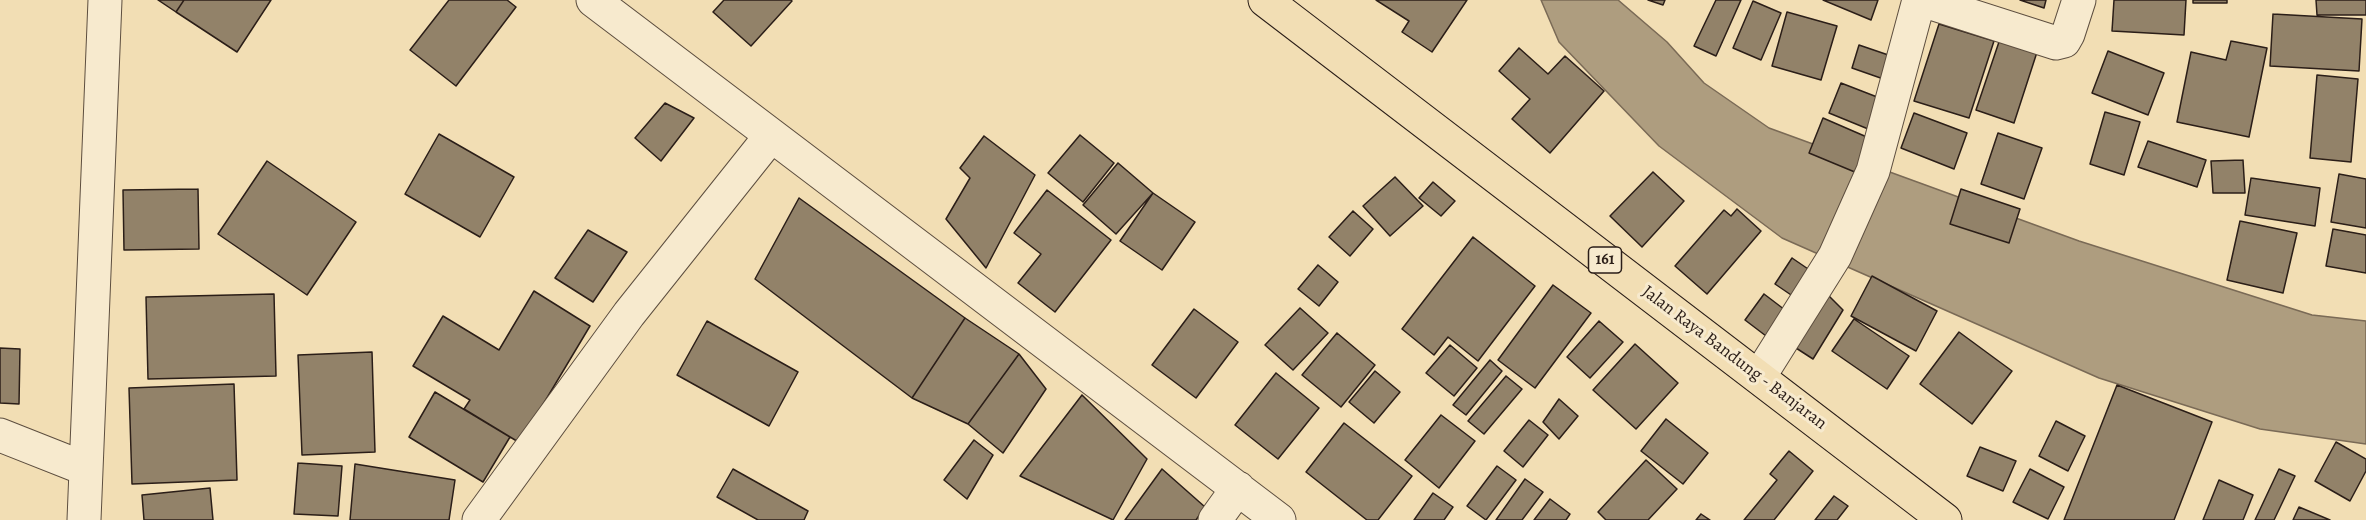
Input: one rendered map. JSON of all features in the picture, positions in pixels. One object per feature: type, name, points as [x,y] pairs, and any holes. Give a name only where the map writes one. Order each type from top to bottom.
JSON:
[{"type":"main road","name":"Jalan Raya Bandung - Banjaran","points":[[1265,0],[1945,520]]},
{"type":"street","points":[[84,520],[105,0]]},
{"type":"street","points":[[593,0],[770,137],[1279,520]]},
{"type":"street","points":[[1759,377],[1835,256],[1873,171],[1921,0],[2056,43],[2064,41],[2068,34],[2079,0]]},
{"type":"street","points":[[479,520],[629,314],[770,137]]},
{"type":"street","points":[[0,435],[86,469]]},
{"type":"street","points":[[1215,520],[1238,488]]},
{"type":"shaded area","points":[[1541,0],[1618,0],[1667,42],[1704,83],[1769,128],[2079,241],[2312,315],[2366,321],[2366,444],[2260,429],[2099,378],[1782,238],[1659,146],[1559,42]]},
{"type":"building","points":[[158,0],[184,0],[176,12]]},
{"type":"building","points":[[184,0],[271,0],[237,52],[176,12]]},
{"type":"building","points":[[449,0],[507,0],[516,7],[456,86],[410,50]]},
{"type":"building","points":[[724,0],[792,1],[751,46],[713,12]]},
{"type":"building","points":[[1376,0],[1467,0],[1432,52],[1402,32],[1409,21]]},
{"type":"building","points":[[1648,0],[1665,0],[1663,5]]},
{"type":"building","points":[[1716,0],[1741,0],[1716,56],[1694,46]]},
{"type":"building","points":[[1823,0],[1878,0],[1871,20]]},
{"type":"building","points":[[2020,0],[2046,0],[2044,8]]},
{"type":"building","points":[[2114,0],[2186,0],[2184,35],[2112,31]]},
{"type":"building","points":[[2193,0],[2227,0],[2227,3],[2193,3]]},
{"type":"building","points":[[2316,0],[2366,0],[2366,15],[2317,15]]},
{"type":"building","points":[[1753,1],[1781,13],[1761,60],[1733,48]]},
{"type":"building","points":[[1787,12],[1837,26],[1821,80],[1772,66]]},
{"type":"building","points":[[2273,14],[2362,19],[2359,71],[2270,66]]},
{"type":"building","points":[[1939,24],[1994,41],[1969,118],[1914,101]]},
{"type":"building","points":[[2002,33],[2039,46],[2014,123],[1976,110]]},
{"type":"building","points":[[2231,41],[2267,48],[2249,137],[2177,122],[2191,52],[2226,60]]},
{"type":"building","points":[[1859,45],[1900,59],[1892,82],[1852,68]]},
{"type":"building","points":[[1519,48],[1548,74],[1565,56],[1604,91],[1550,153],[1512,119],[1530,99],[1499,71]]},
{"type":"building","points":[[2108,51],[2164,73],[2148,115],[2092,93]]},
{"type":"building","points":[[2317,75],[2358,79],[2351,162],[2310,158]]},
{"type":"building","points":[[1841,83],[1890,102],[1878,133],[1829,113]]},
{"type":"building","points":[[665,103],[694,118],[661,161],[635,138]]},
{"type":"building","points":[[2105,112],[2140,122],[2124,175],[2090,164]]},
{"type":"building","points":[[1914,113],[1967,133],[1954,169],[1901,148]]},
{"type":"building","points":[[1823,118],[1876,141],[1862,175],[1809,153]]},
{"type":"building","points":[[1998,133],[2042,148],[2024,199],[1981,184]]},
{"type":"building","points":[[439,134],[514,177],[480,237],[405,194]]},
{"type":"building","points":[[1080,135],[1114,163],[1083,202],[1048,173]]},
{"type":"building","points":[[984,136],[1035,175],[986,268],[946,219],[970,178],[960,168]]},
{"type":"building","points":[[2148,141],[2206,160],[2197,187],[2138,167]]},
{"type":"building","points":[[2243,160],[2245,193],[2213,193],[2211,161]]},
{"type":"building","points":[[267,161],[356,222],[307,295],[218,234]]},
{"type":"building","points":[[1118,163],[1153,193],[1116,234],[1083,205]]},
{"type":"building","points":[[1653,172],[1684,201],[1642,247],[1610,216]]},
{"type":"building","points":[[2339,174],[2366,179],[2366,228],[2331,222]]},
{"type":"building","points":[[1395,177],[1423,206],[1390,236],[1363,206]]},
{"type":"building","points":[[2251,178],[2320,188],[2315,226],[2245,215]]},
{"type":"building","points":[[1433,182],[1455,201],[1441,216],[1419,198]]},
{"type":"building","points":[[198,189],[199,249],[124,250],[123,190]]},
{"type":"building","points":[[1961,189],[2020,209],[2009,243],[1950,224]]},
{"type":"building","points":[[1047,190],[1111,240],[1055,312],[1018,283],[1041,254],[1014,233]]},
{"type":"building","points":[[1153,193],[1195,222],[1162,270],[1120,241]]},
{"type":"building","points":[[799,198],[965,318],[912,398],[755,279]]},
{"type":"building","points":[[1737,209],[1761,231],[1707,294],[1675,266],[1724,210],[1731,216]]},
{"type":"building","points":[[1353,211],[1373,229],[1350,256],[1329,237]]},
{"type":"building","points":[[2240,221],[2297,233],[2283,293],[2227,280]]},
{"type":"building","points":[[2333,229],[2366,235],[2366,273],[2326,266]]},
{"type":"building","points":[[588,230],[627,252],[593,302],[555,278]]},
{"type":"building","points":[[1473,237],[1535,286],[1478,361],[1448,337],[1434,355],[1402,329]]},
{"type":"building","points":[[1792,258],[1814,273],[1797,299],[1775,284]]},
{"type":"building","points":[[1318,265],[1338,282],[1319,306],[1298,289]]},
{"type":"building","points":[[1872,276],[1937,311],[1916,351],[1851,316]]},
{"type":"building","points":[[1553,285],[1591,313],[1535,388],[1498,360]]},
{"type":"building","points":[[534,291],[590,326],[520,443],[464,409],[470,400],[413,366],[443,316],[499,350]]},
{"type":"building","points":[[274,294],[276,376],[148,379],[146,297]]},
{"type":"building","points":[[1764,294],[1789,313],[1770,339],[1745,320]]},
{"type":"building","points":[[1828,295],[1843,310],[1813,359],[1796,348]]},
{"type":"building","points":[[1300,308],[1328,333],[1293,370],[1265,345]]},
{"type":"building","points":[[1194,309],[1238,342],[1196,398],[1152,365]]},
{"type":"building","points":[[965,318],[1019,354],[968,424],[912,398]]},
{"type":"building","points":[[1854,319],[1909,356],[1887,389],[1832,351]]},
{"type":"building","points":[[707,321],[798,372],[769,426],[677,375]]},
{"type":"building","points":[[1599,321],[1623,342],[1590,378],[1567,357]]},
{"type":"building","points":[[1959,332],[2012,371],[1972,424],[1920,384]]},
{"type":"building","points":[[1337,333],[1375,365],[1341,407],[1302,375]]},
{"type":"building","points":[[1635,344],[1678,383],[1636,429],[1593,390]]},
{"type":"building","points":[[1450,345],[1477,368],[1454,396],[1426,373]]},
{"type":"building","points":[[0,348],[20,349],[19,404],[0,403]]},
{"type":"building","points":[[372,352],[375,452],[302,455],[298,355]]},
{"type":"building","points":[[1019,354],[1046,389],[1003,453],[968,424]]},
{"type":"building","points":[[1490,360],[1502,371],[1466,415],[1453,405]]},
{"type":"building","points":[[1375,371],[1400,392],[1374,423],[1349,402]]},
{"type":"building","points":[[1276,373],[1319,408],[1278,459],[1235,425]]},
{"type":"building","points":[[1506,376],[1522,389],[1484,434],[1468,421]]},
{"type":"building","points":[[234,384],[237,480],[132,484],[129,388]]},
{"type":"building","points":[[2117,385],[2212,422],[2174,520],[2064,520]]},
{"type":"building","points":[[435,392],[510,437],[483,482],[409,437]]},
{"type":"building","points":[[1082,395],[1147,459],[1113,520],[1020,476]]},
{"type":"building","points":[[1559,399],[1578,416],[1559,439],[1543,422]]},
{"type":"building","points":[[1441,415],[1475,441],[1439,488],[1405,460]]},
{"type":"building","points":[[1666,419],[1708,453],[1683,484],[1641,451]]},
{"type":"building","points":[[1529,420],[1548,435],[1523,467],[1504,451]]},
{"type":"building","points":[[2056,421],[2085,436],[2068,471],[2039,456]]},
{"type":"building","points":[[1344,423],[1412,476],[1378,520],[1367,520],[1306,472]]},
{"type":"building","points":[[974,440],[993,455],[967,499],[944,480]]},
{"type":"building","points":[[2336,442],[2366,459],[2366,471],[2350,501],[2315,481]]},
{"type":"building","points":[[1980,447],[2016,461],[2003,491],[1967,476]]},
{"type":"building","points":[[1789,451],[1813,471],[1774,520],[1744,520],[1777,480],[1770,474]]},
{"type":"building","points":[[1646,460],[1677,489],[1648,520],[1606,520],[1598,512]]},
{"type":"building","points":[[298,463],[342,466],[338,516],[294,514]]},
{"type":"building","points":[[355,464],[455,480],[449,520],[350,520]]},
{"type":"building","points":[[1497,466],[1516,480],[1486,520],[1467,506]]},
{"type":"building","points":[[733,469],[808,511],[804,520],[758,520],[717,497]]},
{"type":"building","points":[[1162,469],[1205,507],[1196,520],[1125,520]]},
{"type":"building","points":[[2030,469],[2064,487],[2048,519],[2013,502]]},
{"type":"building","points":[[2279,469],[2295,476],[2274,520],[2255,520]]},
{"type":"building","points":[[1525,479],[1543,492],[1522,520],[1496,520]]},
{"type":"building","points":[[2219,480],[2253,495],[2243,520],[2203,520]]},
{"type":"building","points":[[210,488],[213,520],[144,520],[142,495]]},
{"type":"building","points":[[1433,493],[1453,507],[1444,520],[1414,520]]},
{"type":"building","points":[[1834,496],[1848,506],[1837,520],[1815,520]]},
{"type":"building","points":[[1550,499],[1570,514],[1566,520],[1534,520]]},
{"type":"building","points":[[2299,507],[2330,520],[2293,520]]},
{"type":"building","points":[[1701,514],[1710,520],[1696,520]]}]
